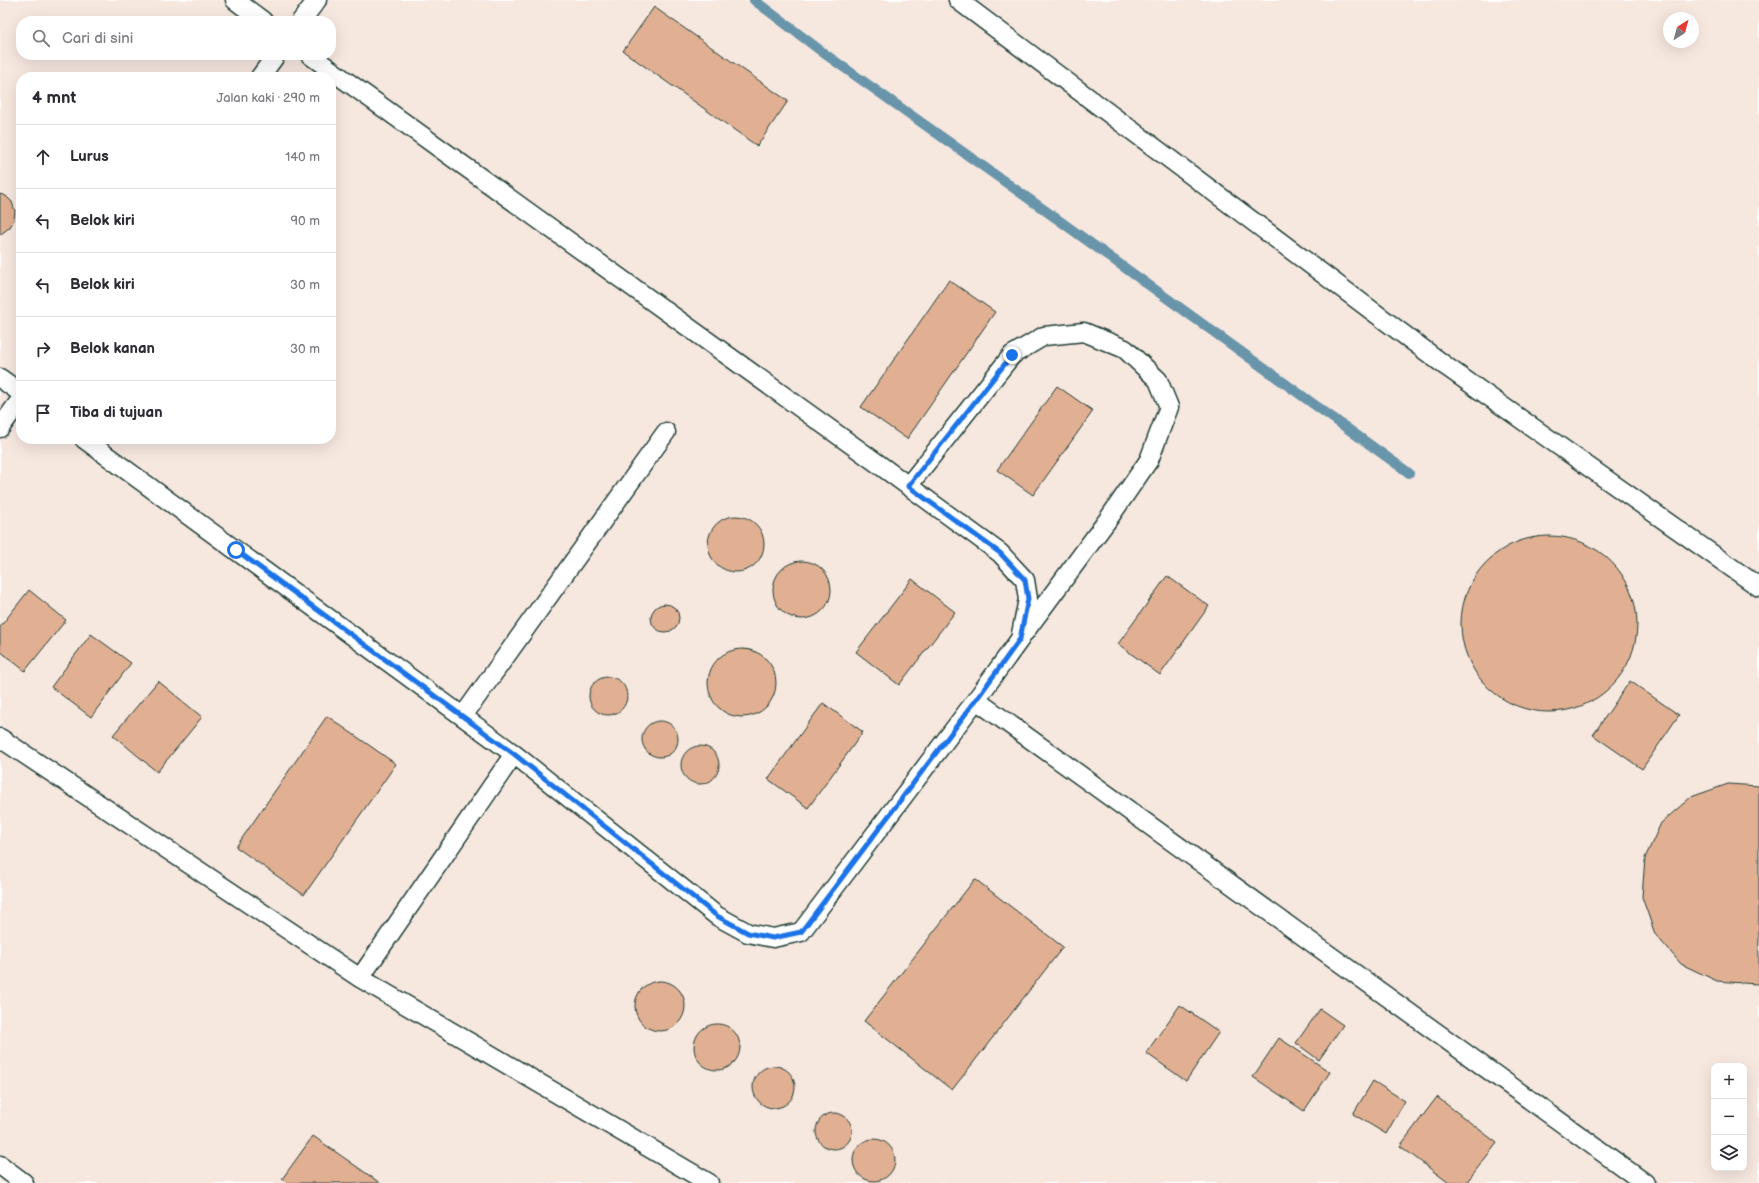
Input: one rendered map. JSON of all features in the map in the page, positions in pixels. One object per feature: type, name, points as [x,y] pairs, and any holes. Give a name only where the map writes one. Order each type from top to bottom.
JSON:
[{"type":"lane","points":[[235,0],[256,16]]},
{"type":"lane","points":[[305,16],[316,0]]},
{"type":"lane","points":[[958,0],[1447,367],[1759,587]]},
{"type":"lane","points":[[264,72],[272,60]]},
{"type":"lane","points":[[317,60],[334,72]]},
{"type":"lane","points":[[336,74],[1000,553],[1025,580],[1028,599],[1020,639]]},
{"type":"lane","points":[[91,444],[514,754],[717,916],[748,933],[773,938],[801,932],[976,700],[1110,518],[1149,460],[1169,407],[1158,380],[1125,349],[1084,332],[1044,336],[1012,355],[908,486]]},
{"type":"lane","points":[[0,378],[16,389]]},
{"type":"lane","points":[[0,428],[16,406]]},
{"type":"lane","points":[[463,716],[666,432]]},
{"type":"lane","points":[[976,700],[1645,1183]]},
{"type":"lane","points":[[0,738],[360,978],[709,1183]]},
{"type":"lane","points":[[360,978],[514,754]]},
{"type":"lane","points":[[0,1165],[24,1183]]},
{"type":"shaded area","points":[[0,0],[1759,0],[1759,1183],[0,1183]]},
{"type":"building","points":[[654,7],[788,101],[757,146],[623,51]]},
{"type":"building","points":[[0,194],[6,196],[12,202],[15,211],[14,220],[10,227],[0,235]]},
{"type":"building","points":[[949,280],[995,312],[907,439],[861,407]]},
{"type":"building","points":[[1057,386],[1093,411],[1033,495],[997,470]]},
{"type":"building","points":[[731,516],[741,516],[756,524],[762,533],[764,544],[762,555],[756,564],[741,572],[731,572],[720,567],[713,560],[708,549],[708,539],[713,528],[720,521]]},
{"type":"building","points":[[1549,536],[1575,540],[1590,546],[1605,556],[1617,568],[1627,583],[1633,598],[1637,624],[1633,650],[1627,665],[1617,680],[1605,692],[1590,702],[1575,708],[1549,712],[1523,708],[1508,702],[1493,692],[1481,680],[1471,665],[1465,650],[1461,624],[1465,598],[1471,583],[1481,568],[1493,556],[1508,546],[1523,540]]},
{"type":"building","points":[[802,561],[818,566],[826,574],[831,590],[826,606],[818,614],[802,619],[786,614],[778,606],[773,590],[778,574],[786,566]]},
{"type":"building","points":[[1167,576],[1209,606],[1160,675],[1118,644]]},
{"type":"building","points":[[912,579],[955,612],[899,685],[856,652]]},
{"type":"building","points":[[29,590],[66,620],[25,671],[0,651],[0,627]]},
{"type":"building","points":[[665,604],[675,608],[679,618],[675,628],[665,632],[655,628],[651,618],[655,608]]},
{"type":"building","points":[[91,634],[131,663],[91,717],[51,687]]},
{"type":"building","points":[[742,649],[755,652],[766,659],[773,670],[776,683],[773,696],[766,707],[755,714],[742,717],[729,714],[718,707],[711,696],[708,683],[711,670],[718,659],[729,652]]},
{"type":"building","points":[[604,677],[612,677],[622,682],[626,689],[626,703],[622,710],[612,715],[604,715],[594,710],[592,707],[589,700],[589,692],[594,682],[597,680]]},
{"type":"building","points":[[158,681],[202,717],[157,772],[113,735]]},
{"type":"building","points":[[1630,681],[1679,715],[1642,769],[1593,735]]},
{"type":"building","points":[[823,703],[863,732],[808,808],[768,779]]},
{"type":"building","points":[[327,716],[396,764],[304,895],[236,847]]},
{"type":"building","points":[[664,721],[673,726],[677,732],[677,746],[673,752],[664,757],[656,757],[647,752],[643,746],[642,735],[647,726],[653,722]]},
{"type":"building","points":[[700,746],[710,749],[716,755],[719,765],[716,775],[710,781],[700,784],[690,781],[684,775],[681,765],[684,755],[690,749]]},
{"type":"building","points":[[1728,784],[1759,786],[1759,983],[1756,984],[1717,981],[1681,964],[1655,934],[1642,897],[1645,858],[1661,823],[1691,797]]},
{"type":"building","points":[[975,879],[1063,947],[952,1090],[864,1021]]},
{"type":"building","points":[[655,981],[665,981],[678,988],[685,1001],[685,1011],[678,1024],[665,1031],[655,1031],[646,1027],[639,1020],[635,1011],[635,1001],[639,992],[646,985]]},
{"type":"building","points":[[1180,1005],[1219,1032],[1186,1081],[1146,1053]]},
{"type":"building","points":[[1320,1009],[1343,1025],[1319,1060],[1296,1043]]},
{"type":"building","points":[[717,1024],[730,1028],[736,1034],[740,1047],[736,1060],[730,1066],[717,1070],[704,1066],[698,1060],[694,1047],[698,1034],[704,1028]]},
{"type":"building","points":[[1279,1038],[1330,1072],[1304,1111],[1253,1077]]},
{"type":"building","points":[[770,1066],[778,1066],[789,1072],[795,1083],[795,1091],[789,1102],[778,1108],[770,1108],[759,1102],[753,1091],[753,1083],[759,1072]]},
{"type":"building","points":[[1373,1081],[1405,1101],[1386,1134],[1353,1114]]},
{"type":"building","points":[[1437,1097],[1497,1143],[1466,1183],[1449,1183],[1400,1146]]},
{"type":"building","points":[[838,1113],[847,1118],[851,1124],[851,1138],[847,1144],[838,1149],[830,1149],[821,1144],[817,1138],[816,1127],[821,1118],[827,1114]]},
{"type":"building","points":[[313,1136],[380,1183],[288,1183],[282,1179]]},
{"type":"building","points":[[870,1139],[878,1139],[886,1142],[892,1148],[895,1160],[892,1172],[886,1178],[878,1181],[870,1181],[862,1178],[856,1172],[853,1164],[853,1156],[856,1148],[862,1142]]},
{"type":"waterway","points":[[754,0],[825,54],[1060,221],[1409,473]]},
{"type":"route","points":[[236,550],[514,754],[717,916],[748,933],[773,938],[801,932],[976,700],[1020,639],[1028,599],[1025,580],[1000,553],[908,486],[1012,355]]}]
